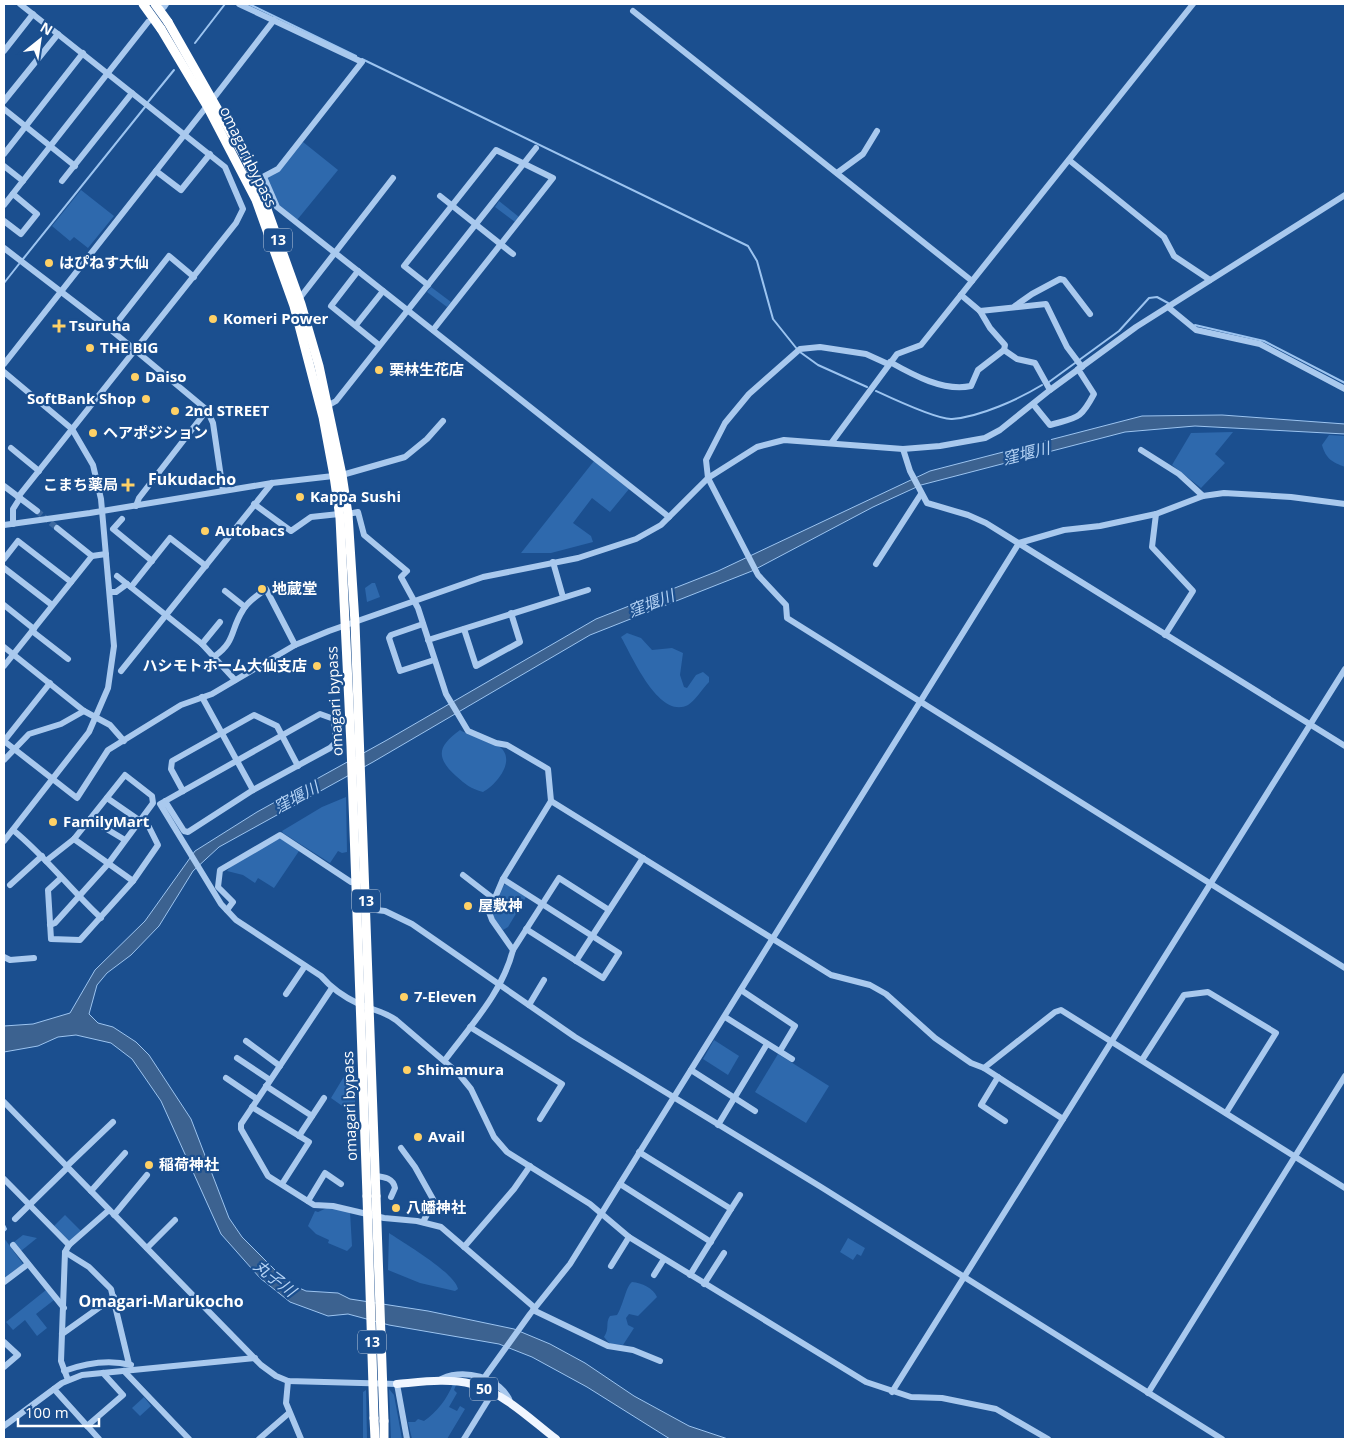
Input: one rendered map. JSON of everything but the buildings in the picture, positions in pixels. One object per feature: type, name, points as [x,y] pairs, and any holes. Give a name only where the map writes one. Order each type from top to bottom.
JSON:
[{"type":"highway","name":"omagari bypass","points":[[144,4],[164,26]]},
{"type":"highway","name":"omagari bypass","points":[[154,4],[164,26],[246,159],[256,181],[299,299],[329,405],[344,514],[355,623],[359,1004],[372,1196],[379,1420],[384,1439]]},
{"type":"highway","name":"omagari bypass","points":[[256,181],[294,306],[338,476]]},
{"type":"highway","name":"omagari bypass","points":[[344,514],[345,627],[355,744]]},
{"type":"highway","name":"omagari bypass","points":[[357,794],[367,909],[375,1176],[372,1196]]},
{"type":"highway","name":"omagari bypass","points":[[375,1439],[379,1420]]},
{"type":"main road","name":"50","points":[[398,1384],[437,1382],[470,1384],[493,1392],[556,1439]]},
{"type":"street","points":[[13,524],[13,508],[19,498],[194,277],[244,209],[225,167],[20,4]]},
{"type":"street","points":[[236,190],[278,169],[362,62],[239,4]]},
{"type":"street","points":[[832,442],[897,354],[921,345],[1193,4]]},
{"type":"street","points":[[633,11],[972,281]]},
{"type":"street","points":[[4,51],[32,14]]},
{"type":"street","points":[[4,364],[274,20]]},
{"type":"street","points":[[4,203],[148,22]]},
{"type":"street","points":[[4,101],[58,34]]},
{"type":"street","points":[[4,154],[83,53]]},
{"type":"street","points":[[62,181],[132,93]]},
{"type":"street","points":[[4,109],[75,166]]},
{"type":"street","points":[[837,173],[863,154],[877,131]]},
{"type":"street","points":[[329,405],[336,401],[536,148]]},
{"type":"street","points":[[428,285],[404,266],[496,150],[553,178],[433,330]]},
{"type":"street","points":[[156,171],[181,190],[210,154]]},
{"type":"street","points":[[1069,160],[1164,237],[1174,256],[1210,280]]},
{"type":"street","points":[[4,166],[23,181]]},
{"type":"street","points":[[299,299],[393,178]]},
{"type":"street","points":[[256,181],[278,207],[334,253],[669,517]]},
{"type":"street","points":[[4,221],[20,234],[37,214],[13,194]]},
{"type":"street","points":[[50,683],[4,741],[77,798],[108,750],[180,705],[202,697],[236,680],[295,645],[329,630],[345,627],[483,577],[578,558],[636,539],[650,532],[669,517],[708,478],[739,456],[768,442],[784,440],[832,442],[903,448],[940,446],[985,438],[1000,430],[1079,365],[1136,326],[1171,306],[1345,195]]},
{"type":"street","points":[[440,196],[513,254]]},
{"type":"street","points":[[4,248],[111,330],[207,410],[213,422],[224,491]]},
{"type":"street","points":[[111,330],[169,256],[194,277]]},
{"type":"street","points":[[358,271],[331,306],[379,345]]},
{"type":"street","points":[[1014,307],[1032,294],[1060,280],[1064,280],[1090,314]]},
{"type":"street","points":[[356,326],[383,291]]},
{"type":"street","points":[[961,295],[980,311],[990,328],[1005,345],[1004,350],[978,370],[971,386],[962,388],[914,376],[866,354],[820,348],[798,351],[749,394],[725,423],[706,460],[708,478],[758,575],[786,605],[787,618],[1345,968]]},
{"type":"street","points":[[980,311],[1046,304],[1067,347],[1094,394],[1084,413],[1079,417],[1050,425],[1033,404]]},
{"type":"street","points":[[1171,306],[1196,330],[1260,344],[1345,389]]},
{"type":"street","points":[[1004,350],[1017,359],[1035,363],[1050,390]]},
{"type":"street","points":[[4,372],[72,429],[93,465],[102,511],[110,592],[113,659],[108,688],[89,732],[4,841]]},
{"type":"street","points":[[136,506],[139,498],[207,410]]},
{"type":"street","points":[[4,525],[136,506],[272,483],[338,476],[405,457],[427,439],[443,421]]},
{"type":"street","points":[[11,448],[39,471]]},
{"type":"street","points":[[903,448],[910,471],[927,503],[968,515],[1019,543],[1345,746]]},
{"type":"street","points":[[1141,450],[1179,474],[1203,496]]},
{"type":"street","points":[[121,671],[272,483]]},
{"type":"street","points":[[4,486],[37,511]]},
{"type":"street","points":[[486,1376],[570,1264],[1019,543],[1064,530],[1100,526],[1156,514],[1203,496],[1224,493],[1254,494],[1345,504]]},
{"type":"street","points":[[876,564],[921,494]]},
{"type":"street","points":[[254,504],[290,531],[311,517],[358,512],[364,535],[407,571],[401,577],[414,601],[423,624],[446,694],[463,724],[473,734],[507,745],[548,769],[551,801],[503,879],[489,912],[492,920],[513,950]]},
{"type":"street","points":[[1156,514],[1152,547],[1193,591],[1165,635]]},
{"type":"street","points":[[122,518],[113,529],[152,561]]},
{"type":"street","points":[[57,528],[92,556]]},
{"type":"street","points":[[110,592],[116,592],[129,585],[152,561],[170,538],[206,566]]},
{"type":"street","points":[[4,559],[18,541],[71,582]]},
{"type":"street","points":[[4,666],[92,556],[106,554]]},
{"type":"street","points":[[553,562],[563,597]]},
{"type":"street","points":[[4,568],[52,605]]},
{"type":"street","points":[[117,576],[202,644],[236,680]]},
{"type":"street","points":[[215,656],[228,646],[237,620],[245,607],[266,589],[295,645]]},
{"type":"street","points":[[428,640],[588,590]]},
{"type":"street","points":[[225,591],[245,607]]},
{"type":"street","points":[[4,604],[68,659]]},
{"type":"street","points":[[464,629],[476,666],[520,642],[511,613]]},
{"type":"street","points":[[202,644],[220,622]]},
{"type":"street","points":[[423,624],[391,635],[389,638],[400,671],[434,660]]},
{"type":"street","points":[[4,647],[84,711],[110,725],[124,741]]},
{"type":"street","points":[[892,1392],[1345,669]]},
{"type":"street","points":[[202,697],[253,790]]},
{"type":"street","points":[[4,760],[29,734],[61,724],[84,711]]},
{"type":"street","points":[[10,885],[44,858],[74,839],[125,775],[160,803],[184,832],[188,832],[253,790],[298,766],[336,742],[334,719],[320,714],[160,803],[140,820],[108,864],[55,923],[50,925]]},
{"type":"street","points":[[183,791],[171,769],[172,761],[254,715],[277,726],[298,766]]},
{"type":"street","points":[[61,878],[48,890],[51,940],[80,940],[133,881],[158,845],[149,827],[107,798]]},
{"type":"street","points":[[551,801],[831,975],[870,985],[886,994],[935,1038],[971,1063],[984,1068],[1063,1119]]},
{"type":"street","points":[[160,803],[204,878],[236,920],[321,976],[332,988],[359,1004],[385,1012],[445,1060],[471,1089],[494,1137],[501,1146],[590,1204],[629,1237],[866,1382],[911,1397],[942,1398],[996,1409],[1048,1439]]},
{"type":"street","points":[[90,819],[125,840]]},
{"type":"street","points":[[13,830],[44,858],[78,897],[101,918]]},
{"type":"street","points":[[227,910],[233,902],[218,887],[220,870],[280,835],[351,882]]},
{"type":"street","points":[[74,839],[133,881]]},
{"type":"street","points":[[576,961],[643,858]]},
{"type":"street","points":[[463,875],[494,898]]},
{"type":"street","points":[[445,1060],[501,986],[513,950],[558,878],[609,910]]},
{"type":"street","points":[[503,879],[619,953],[603,978],[526,930]]},
{"type":"street","points":[[367,909],[385,911],[412,924],[528,1005],[673,1098],[1222,1439]]},
{"type":"street","points":[[4,957],[10,960],[34,958]]},
{"type":"street","points":[[286,994],[305,966]]},
{"type":"street","points":[[528,1005],[544,980]]},
{"type":"street","points":[[332,988],[241,1124],[241,1129],[268,1176],[314,1205],[360,1210],[384,1218],[423,1222],[441,1227],[533,1311],[608,1346],[633,1350],[660,1361]]},
{"type":"street","points":[[741,990],[795,1026],[780,1051]]},
{"type":"street","points":[[1142,1060],[1184,995],[1208,992],[1276,1034],[1226,1113]]},
{"type":"street","points":[[984,1068],[1055,1012],[1061,1010],[1345,1188]]},
{"type":"street","points":[[725,1017],[792,1059]]},
{"type":"street","points":[[470,1027],[562,1084],[540,1119]]},
{"type":"street","points":[[246,1042],[280,1066]]},
{"type":"street","points":[[718,1125],[768,1044]]},
{"type":"street","points":[[237,1058],[312,1116]]},
{"type":"street","points":[[690,1070],[756,1110]]},
{"type":"street","points":[[1148,1393],[1345,1076]]},
{"type":"street","points":[[998,1077],[981,1105],[1005,1121]]},
{"type":"street","points":[[226,1078],[257,1099]]},
{"type":"street","points":[[299,1136],[324,1098]]},
{"type":"street","points":[[4,1102],[255,1358],[276,1376],[288,1381],[398,1384],[407,1439]]},
{"type":"street","points":[[252,1107],[309,1142],[282,1184]]},
{"type":"street","points":[[15,1219],[113,1122]]},
{"type":"street","points":[[402,1148],[416,1167],[434,1201],[423,1222]]},
{"type":"street","points":[[639,1152],[731,1209]]},
{"type":"street","points":[[91,1191],[125,1153]]},
{"type":"street","points":[[464,1247],[514,1189],[530,1166]]},
{"type":"street","points":[[308,1201],[325,1173],[341,1184]]},
{"type":"street","points":[[114,1215],[147,1175]]},
{"type":"street","points":[[375,1176],[385,1177],[392,1181],[396,1188],[391,1197]]},
{"type":"street","points":[[4,1179],[70,1245]]},
{"type":"street","points":[[620,1184],[711,1242]]},
{"type":"street","points":[[690,1275],[740,1194]]},
{"type":"street","points":[[68,1380],[61,1360],[65,1252],[70,1245],[109,1210]]},
{"type":"street","points":[[147,1248],[175,1220]]},
{"type":"street","points":[[611,1266],[629,1237]]},
{"type":"street","points":[[14,1246],[64,1308]]},
{"type":"street","points":[[65,1252],[88,1266],[111,1289],[129,1364]]},
{"type":"street","points":[[704,1284],[724,1253]]},
{"type":"street","points":[[654,1275],[664,1259]]},
{"type":"street","points":[[4,1282],[28,1264]]},
{"type":"street","points":[[62,1334],[114,1297]]},
{"type":"street","points":[[4,1342],[18,1355],[4,1367]]},
{"type":"street","points":[[4,1426],[68,1380],[103,1372],[255,1358]]},
{"type":"street","points":[[64,1371],[85,1363],[129,1364],[146,1369]]},
{"type":"street","points":[[124,1371],[188,1439]]},
{"type":"street","points":[[87,1426],[123,1395],[103,1372]]},
{"type":"street","points":[[437,1382],[447,1375],[486,1376],[504,1389],[511,1404]]},
{"type":"street","points":[[288,1381],[286,1403],[301,1439]]},
{"type":"street","points":[[54,1389],[99,1439]]},
{"type":"street","points":[[464,1439],[493,1392]]},
{"type":"street","points":[[259,1439],[289,1413]]},
{"type":"shaded area","points":[[303,142],[338,170],[297,220],[279,206],[266,178]]},
{"type":"shaded area","points":[[81,190],[114,216],[88,248],[74,237],[70,241],[52,226]]},
{"type":"shaded area","points":[[499,201],[519,217],[515,222],[495,207]]},
{"type":"shaded area","points":[[431,287],[451,302],[447,307],[427,292]]},
{"type":"shaded area","points":[[1233,432],[1215,454],[1225,463],[1201,488],[1172,465],[1191,433]]},
{"type":"shaded area","points":[[1329,435],[1345,436],[1345,467],[1333,462],[1325,454],[1322,445]]},
{"type":"shaded area","points":[[594,461],[629,489],[610,512],[592,498],[573,523],[591,536],[593,542],[551,553],[521,553]]},
{"type":"shaded area","points":[[375,583],[380,597],[367,602],[365,588]]},
{"type":"shaded area","points":[[627,633],[641,638],[652,650],[672,648],[683,653],[680,675],[684,687],[687,688],[696,675],[703,672],[709,677],[709,682],[688,705],[677,707],[667,703],[657,695],[639,671],[621,637]]},
{"type":"shaded area","points":[[460,730],[497,745],[505,753],[505,766],[502,772],[498,779],[483,792],[472,788],[459,779],[449,769],[442,757],[447,741]]},
{"type":"shaded area","points":[[346,797],[347,852],[342,853],[338,851],[330,863],[283,833],[282,831],[322,807]]},
{"type":"shaded area","points":[[279,837],[299,851],[274,888],[258,878],[255,883],[243,875],[227,871],[232,865]]},
{"type":"shaded area","points":[[506,884],[526,897],[508,927],[503,930],[491,914]]},
{"type":"shaded area","points":[[714,1040],[739,1056],[728,1075],[703,1059]]},
{"type":"shaded area","points":[[778,1054],[829,1086],[806,1123],[755,1092]]},
{"type":"shaded area","points":[[351,1065],[355,1067],[355,1115],[331,1098]]},
{"type":"shaded area","points":[[329,1207],[350,1212],[352,1246],[347,1251],[328,1243],[329,1240],[316,1234],[308,1226],[315,1211],[318,1212]]},
{"type":"shaded area","points":[[65,1215],[82,1232],[69,1242],[54,1226]]},
{"type":"shaded area","points":[[389,1233],[439,1267],[455,1282],[458,1289],[455,1291],[420,1283],[388,1270]]},
{"type":"shaded area","points":[[23,1235],[37,1238],[21,1251],[14,1242]]},
{"type":"shaded area","points":[[4,1238],[23,1264],[4,1279]]},
{"type":"shaded area","points":[[848,1238],[865,1248],[861,1256],[857,1254],[853,1260],[840,1252]]},
{"type":"shaded area","points":[[632,1282],[647,1286],[657,1297],[638,1316],[629,1314],[626,1318],[628,1325],[634,1328],[623,1345],[610,1344],[604,1337],[608,1321],[610,1316],[617,1315]]},
{"type":"shaded area","points":[[46,1290],[54,1300],[36,1314],[47,1328],[37,1336],[25,1320],[13,1330],[6,1322]]},
{"type":"shaded area","points":[[453,1384],[456,1385],[454,1390],[457,1393],[449,1407],[457,1411],[460,1406],[465,1409],[447,1439],[412,1439],[408,1422],[415,1422],[418,1419],[424,1421],[433,1414],[448,1395]]},
{"type":"shaded area","points":[[389,1389],[394,1395],[402,1439],[391,1439]]},
{"type":"shaded area","points":[[366,1390],[367,1439],[363,1439],[363,1392]]},
{"type":"shaded area","points":[[144,1397],[151,1406],[140,1416],[132,1408]]},
{"type":"water","points":[[1222,415],[1345,424],[1345,434],[1195,426],[1125,432],[921,485],[873,507],[752,571],[590,635],[373,762],[219,847],[193,871],[159,926],[131,955],[107,973],[97,985],[89,1014],[98,1023],[113,1027],[136,1042],[149,1055],[191,1119],[229,1218],[242,1237],[288,1283],[306,1291],[338,1293],[350,1299],[428,1311],[514,1329],[550,1344],[585,1363],[634,1396],[689,1426],[728,1439],[670,1439],[587,1387],[532,1357],[499,1344],[389,1325],[348,1314],[328,1316],[290,1302],[260,1278],[221,1234],[161,1101],[132,1059],[111,1043],[76,1035],[58,1037],[38,1046],[4,1052],[4,1026],[33,1024],[70,1013],[95,970],[145,921],[195,851],[257,812],[387,740],[596,619],[718,571],[930,471],[1142,416]]},
{"type":"waterway","points":[[195,43],[225,4]]},
{"type":"waterway","points":[[249,4],[356,56]]},
{"type":"waterway","points":[[362,59],[748,246],[757,261],[773,319],[797,349]]},
{"type":"waterway","points":[[148,102],[174,70]]},
{"type":"waterway","points":[[23,259],[145,107]]},
{"type":"waterway","points":[[4,283],[19,264]]},
{"type":"waterway","points":[[1049,382],[1119,331],[1149,298],[1157,297],[1168,303]]},
{"type":"waterway","points":[[1195,325],[1264,341],[1345,383]]},
{"type":"waterway","points":[[800,352],[818,365],[867,387]]},
{"type":"waterway","points":[[876,391],[936,416],[952,419],[975,415],[999,406],[1042,385]]},
{"type":"waterway","points":[[4,1225],[6,1229],[4,1231]]},
{"type":"tunnel","points":[[37,511],[57,528]]},
{"type":"place","name":"はぴねす大仙","points":[[49,263]]},
{"type":"place","name":"Komeri Power","points":[[213,319]]},
{"type":"place","name":"Tsuruha","points":[[59,326]]},
{"type":"place","name":"THE BIG","points":[[90,348]]},
{"type":"place","name":"栗林生花店","points":[[379,370]]},
{"type":"place","name":"Daiso","points":[[135,377]]},
{"type":"place","name":"SoftBank Shop","points":[[146,399]]},
{"type":"place","name":"2nd STREET","points":[[175,411]]},
{"type":"place","name":"ヘアポジション","points":[[93,433]]},
{"type":"place","name":"こまち薬局","points":[[128,485]]},
{"type":"place","name":"Kappa Sushi","points":[[300,497]]},
{"type":"place","name":"Autobacs","points":[[205,531]]},
{"type":"place","name":"地蔵堂","points":[[262,589]]},
{"type":"place","name":"ハシモトホーム大仙支店","points":[[317,666]]},
{"type":"place","name":"FamilyMart","points":[[53,822]]},
{"type":"place","name":"屋敷神","points":[[468,906]]},
{"type":"place","name":"7-Eleven","points":[[404,997]]},
{"type":"place","name":"Shimamura","points":[[407,1070]]},
{"type":"place","name":"Avail","points":[[418,1137]]},
{"type":"place","name":"稲荷神社","points":[[149,1165]]},
{"type":"place","name":"八幡神社","points":[[396,1208]]},
{"type":"district","name":"Fukudacho","points":[[192,479]]},
{"type":"district","name":"Omagari-Marukocho","points":[[161,1301]]},
{"type":"water label","name":"窪堰川","points":[[1026,453]]},
{"type":"water label","name":"窪堰川","points":[[651,603]]},
{"type":"water label","name":"窪堰川","points":[[296,797]]},
{"type":"water label","name":"丸子川","points":[[275,1278]]}]
